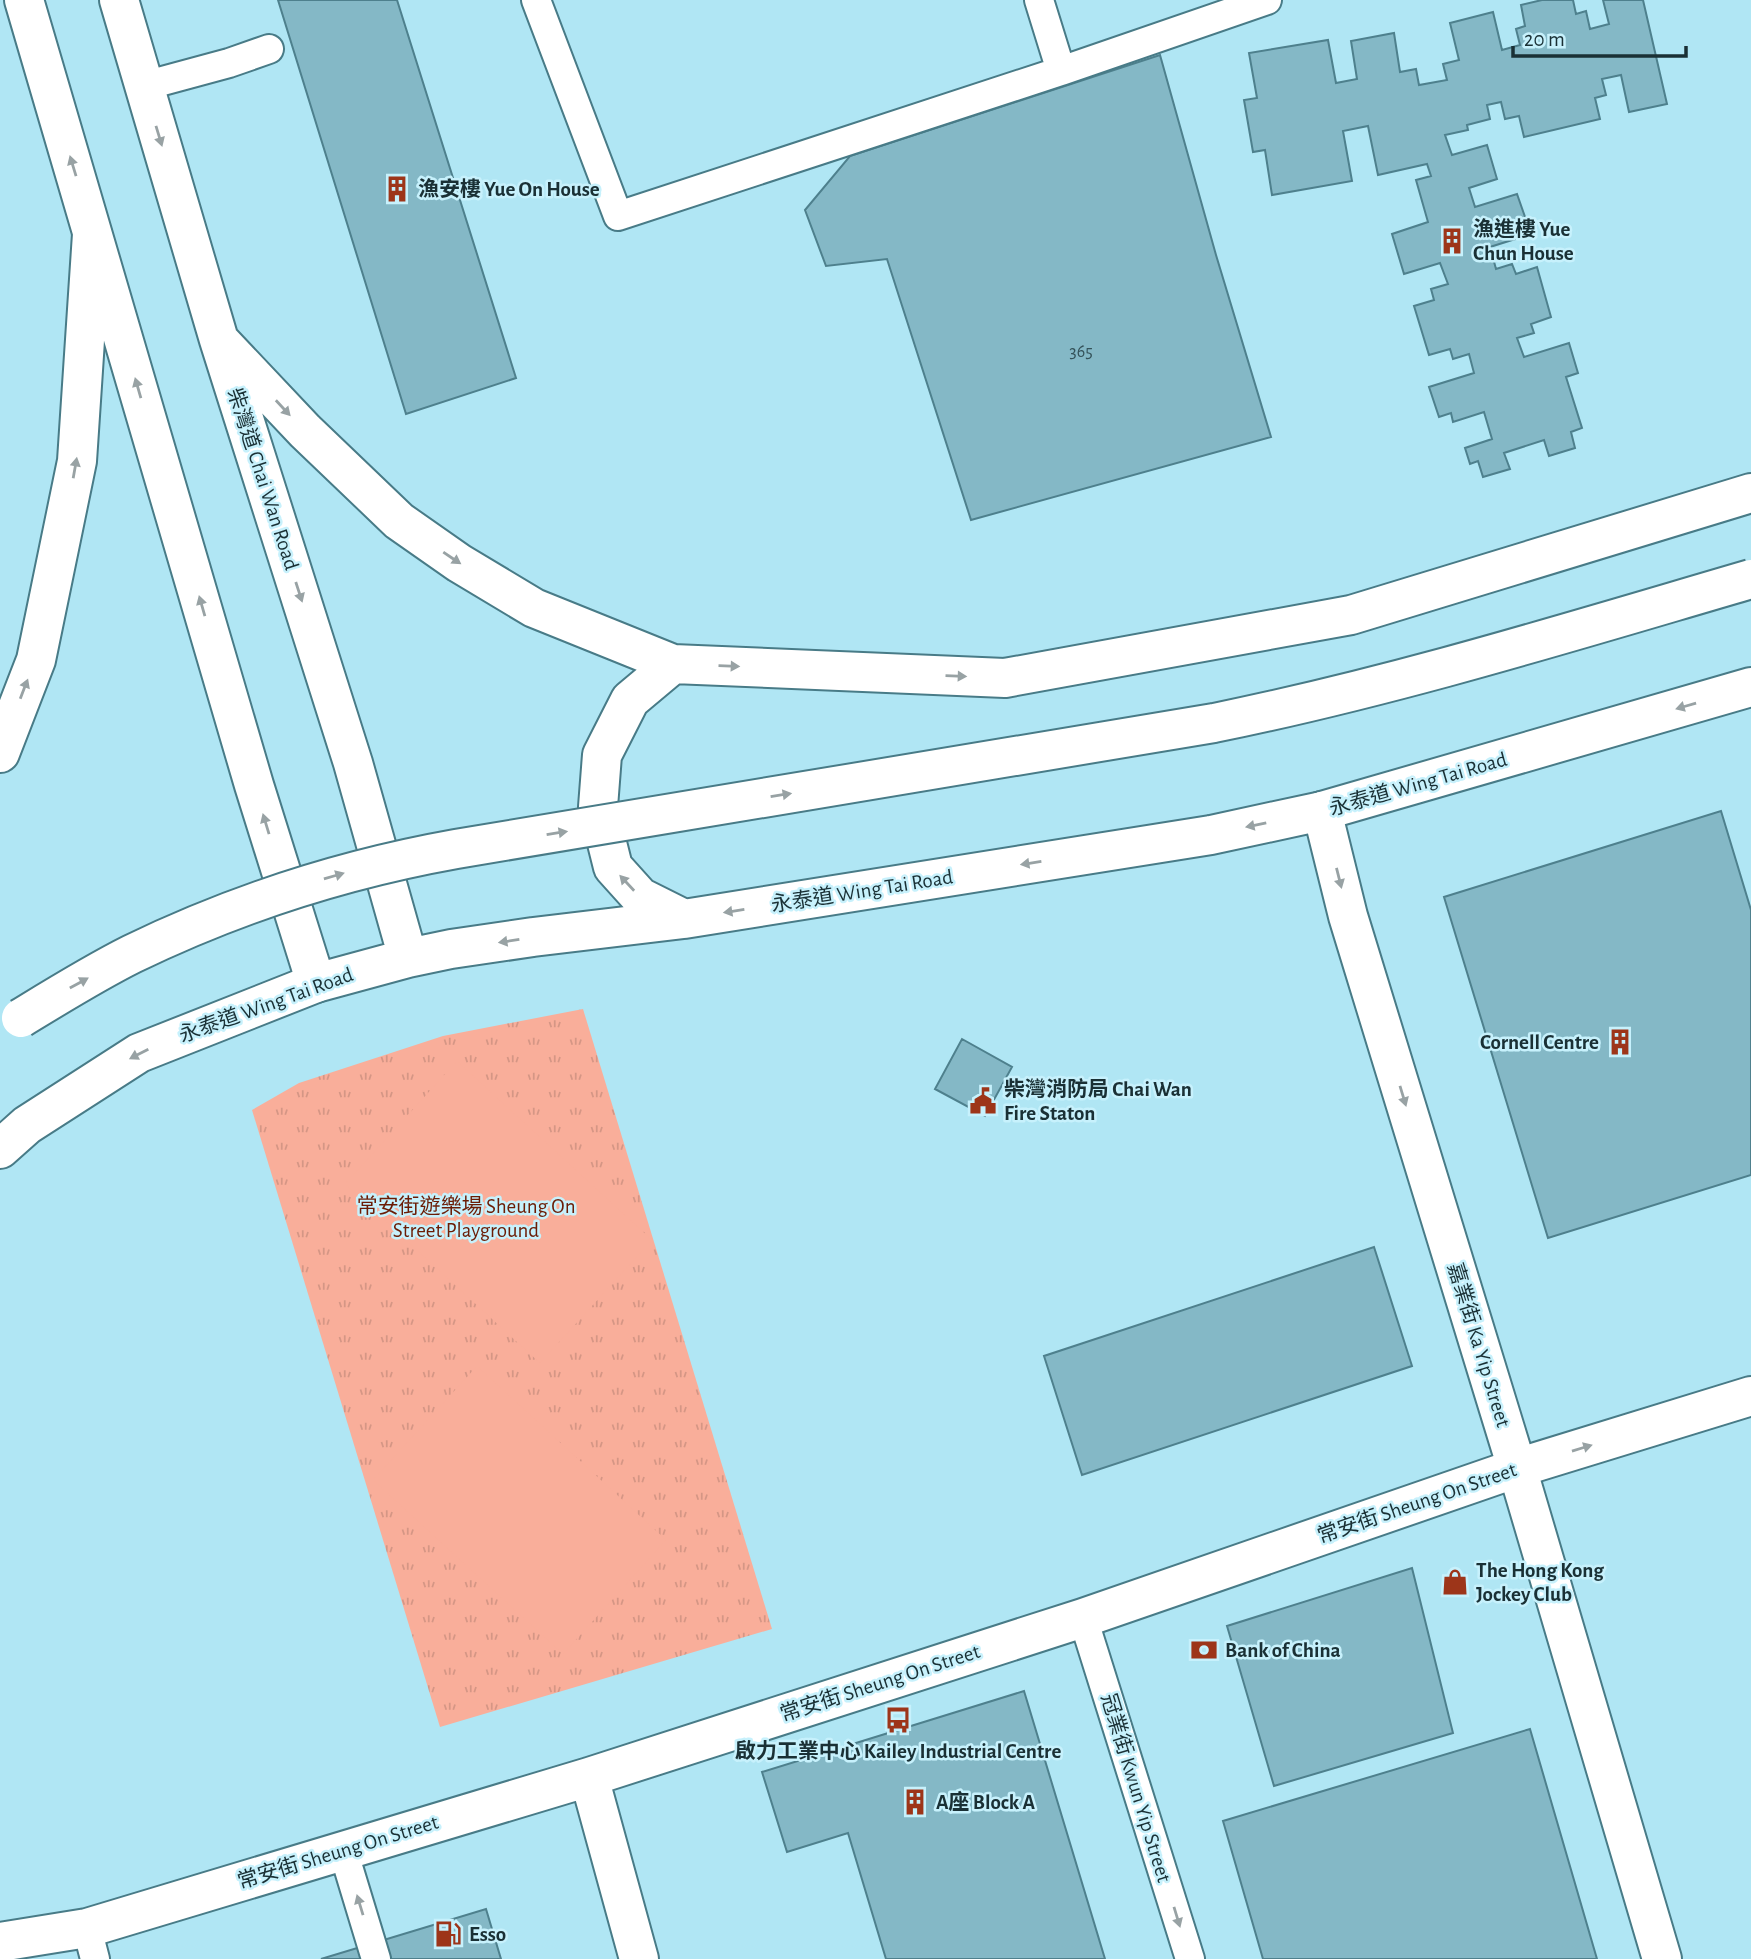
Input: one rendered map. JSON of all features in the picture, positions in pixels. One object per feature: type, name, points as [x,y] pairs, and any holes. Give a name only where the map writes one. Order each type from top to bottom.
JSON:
[{"type":"main road","points":[[24,0],[254,785],[316,983]]},
{"type":"main road","name":"柴灣道 Chai Wan Road","points":[[119,0],[219,340],[353,763],[408,958]]},
{"type":"main road","points":[[0,753],[36,660],[77,461],[92,231]]},
{"type":"main road","points":[[219,340],[304,431],[399,521],[459,563],[534,608],[673,664],[1005,678],[1351,614],[1751,494]]},
{"type":"main road","points":[[10,1025],[132,954],[201,923],[336,875],[456,849],[1213,723],[1305,704],[1424,674],[1751,579]]},
{"type":"main road","points":[[673,664],[630,700],[602,755],[598,807],[612,867],[640,897],[684,919]]},
{"type":"main road","name":"永泰道 Wing Tai Road","points":[[0,1149],[27,1125],[139,1053],[316,983],[408,958],[533,937],[684,919],[1197,837],[1322,811],[1751,687]]},
{"type":"main road","name":"嘉業街 Ka Yip Street","points":[[1322,811],[1348,916],[1517,1468],[1662,1959]]},
{"type":"main road","name":"常安街 Sheung On Street","points":[[0,1942],[91,1944],[343,1850],[589,1777],[1083,1618],[1517,1468],[1751,1396]]},
{"type":"main road","points":[[589,1777],[639,1959]]},
{"type":"lane","points":[[536,0],[618,216],[1268,0]]},
{"type":"lane","points":[[1039,0],[1061,71]]},
{"type":"lane","points":[[144,86],[269,49]]},
{"type":"lane","name":"冠業街 Kwun Yip Street","points":[[1083,1618],[1190,1959]]},
{"type":"lane","points":[[343,1850],[376,1959]]},
{"type":"green space","name":"常安街遊樂場 Sheung On Street Playground","points":[[583,1009],[772,1629],[440,1727],[252,1110],[299,1083],[443,1036]]},
{"type":"green space","points":[[457,1061],[652,1240],[540,1363],[345,1184]]},
{"type":"green space","points":[[477,1366],[666,1540],[563,1654],[373,1480]]},
{"type":"building","name":"漁安樓 Yue On House","points":[[278,0],[397,0],[516,378],[406,414]]},
{"type":"building","name":"漁進樓 Yue Chun House","points":[[1542,0],[1573,0],[1576,14],[1586,11],[1590,29],[1609,24],[1603,0],[1643,0],[1667,104],[1629,112],[1621,75],[1602,79],[1606,95],[1595,98],[1600,119],[1524,137],[1519,116],[1505,119],[1501,102],[1487,105],[1490,119],[1467,125],[1468,130],[1445,135],[1452,155],[1487,145],[1497,179],[1469,188],[1475,207],[1517,194],[1531,234],[1490,247],[1496,269],[1512,264],[1516,274],[1537,267],[1551,317],[1531,324],[1534,333],[1517,338],[1524,357],[1569,343],[1578,373],[1566,377],[1582,428],[1571,432],[1575,448],[1549,456],[1544,440],[1504,453],[1510,469],[1483,477],[1478,461],[1470,464],[1465,448],[1492,439],[1484,412],[1453,422],[1451,413],[1439,417],[1429,387],[1474,373],[1469,354],[1453,359],[1450,349],[1429,355],[1414,306],[1434,300],[1431,289],[1448,284],[1440,263],[1404,274],[1392,234],[1428,222],[1416,180],[1431,176],[1427,164],[1378,175],[1368,126],[1343,131],[1352,181],[1272,195],[1265,150],[1253,152],[1244,100],[1257,98],[1249,53],[1328,40],[1336,83],[1357,79],[1351,41],[1394,33],[1400,72],[1416,69],[1419,85],[1447,80],[1443,64],[1459,60],[1450,23],[1493,12],[1502,50],[1520,45],[1516,29],[1525,26],[1521,5]]},
{"type":"building","points":[[1160,55],[1271,437],[971,520],[887,259],[826,266],[805,210],[850,156]]},
{"type":"building","name":"Cornell Centre","points":[[1721,811],[1751,910],[1751,1175],[1548,1238],[1444,897]]},
{"type":"building","points":[[962,1039],[1012,1067],[985,1116],[935,1089]]},
{"type":"building","points":[[1374,1247],[1412,1366],[1082,1475],[1044,1356]]},
{"type":"building","points":[[1412,1568],[1453,1733],[1274,1786],[1227,1626]]},
{"type":"building","name":"A座 Block A","points":[[1024,1691],[1105,1959],[886,1959],[848,1833],[787,1852],[762,1772]]},
{"type":"building","points":[[1530,1729],[1597,1959],[1263,1959],[1223,1821]]},
{"type":"building","name":"Esso","points":[[486,1909],[501,1959],[321,1959]]},
{"type":"place","name":"漁安樓 Yue On House","points":[[397,189]]},
{"type":"place","name":"漁進樓 Yue Chun House","points":[[1452,241]]},
{"type":"place","name":"Cornell Centre","points":[[1620,1042]]},
{"type":"place","name":"柴灣消防局 Chai Wan Fire Staton","points":[[983,1101]]},
{"type":"place","name":"The Hong Kong Jockey Club","points":[[1455,1582]]},
{"type":"place","name":"Bank of China","points":[[1204,1650]]},
{"type":"place","name":"啟力工業中心 Kailey Industrial Centre","points":[[898,1720]]},
{"type":"place","name":"A座 Block A","points":[[915,1802]]},
{"type":"place","name":"Esso","points":[[448,1934]]}]
